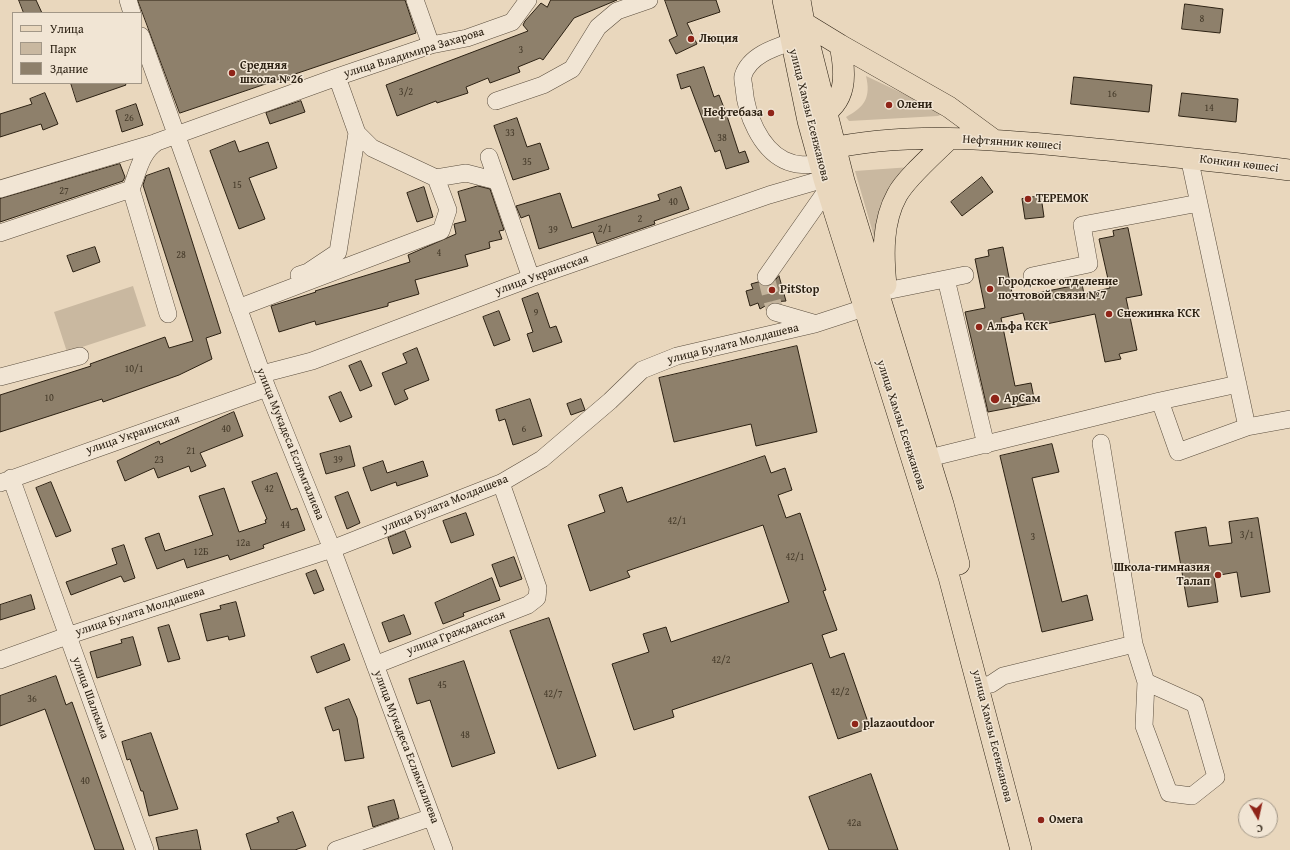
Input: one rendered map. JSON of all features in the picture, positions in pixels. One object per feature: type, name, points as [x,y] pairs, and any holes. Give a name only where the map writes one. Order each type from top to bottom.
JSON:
[{"type":"main road","name":"улица Хамзы Есенжанова","points":[[783,0],[808,121],[886,319],[921,460]]},
{"type":"main road","name":"улица Хамзы Есенжанова","points":[[800,0],[804,23],[827,112],[825,166],[864,308],[921,460],[943,504],[1021,850]]},
{"type":"main road","points":[[804,23],[949,107],[994,140]]},
{"type":"main road","points":[[808,121],[827,112],[839,98],[843,83],[844,67],[840,45]]},
{"type":"main road","points":[[886,319],[884,249],[888,218],[897,194],[949,139]]},
{"type":"main road","name":"Нефтянник көшесі","points":[[825,166],[892,140],[994,140],[1189,157]]},
{"type":"main road","name":"Конкин көшесі","points":[[1189,157],[1290,170]]},
{"type":"main road","name":"улица Хамзы Есенжанова","points":[[984,685],[1036,850]]},
{"type":"street","points":[[128,0],[132,12]]},
{"type":"street","points":[[415,0],[430,45]]},
{"type":"street","name":"улица Владимира Захарова","points":[[131,189],[144,155],[149,147],[157,142],[430,45],[467,38],[512,22],[528,0]]},
{"type":"street","points":[[496,101],[543,85],[572,69],[598,27],[617,11],[649,0]]},
{"type":"street","name":"улица Мукадеса Еслямгалиева","points":[[142,39],[264,381],[332,549],[444,850]]},
{"type":"street","points":[[766,277],[825,166],[800,165],[784,160],[769,148],[756,128],[745,99],[743,77],[752,62],[770,49],[791,42]]},
{"type":"street","points":[[337,77],[357,133],[372,148],[436,178],[466,173],[497,181]]},
{"type":"street","points":[[237,304],[308,272],[338,252],[357,133]]},
{"type":"street","points":[[0,189],[157,142]]},
{"type":"street","points":[[488,157],[531,278]]},
{"type":"street","points":[[1189,157],[1247,427]]},
{"type":"street","name":"улица Украинская","points":[[6,481],[312,361],[531,278],[769,195],[825,166]]},
{"type":"street","points":[[237,304],[441,231],[448,210],[436,178]]},
{"type":"street","points":[[0,233],[131,189],[168,314]]},
{"type":"street","points":[[1032,276],[1089,264],[1082,225],[1199,203]]},
{"type":"street","points":[[886,290],[966,276]]},
{"type":"street","points":[[946,279],[986,445]]},
{"type":"street","name":"улица Булата Молдашева","points":[[0,660],[67,636],[332,549],[501,483],[542,459],[610,401],[642,370],[677,356],[815,324],[864,308]]},
{"type":"street","points":[[776,312],[815,324]]},
{"type":"street","points":[[0,377],[80,356]]},
{"type":"street","points":[[921,460],[1160,401],[1238,384]]},
{"type":"street","points":[[1160,401],[1178,452],[1247,427],[1290,419]]},
{"type":"street","points":[[1101,443],[1134,644],[1146,682],[1144,726],[1170,793],[1192,796],[1216,777],[1195,704],[1146,682]]},
{"type":"street","name":"улица Шалкыма","points":[[6,481],[67,636],[145,850]]},
{"type":"street","name":"улица Гражданская","points":[[374,665],[528,605],[537,598],[538,588],[501,483]]},
{"type":"street","points":[[984,685],[1003,676],[1134,644]]},
{"type":"street","points":[[336,850],[432,817]]},
{"type":"green space","points":[[866,76],[944,113],[938,116],[849,121],[846,117],[862,105],[867,96],[868,90]]},
{"type":"green space","points":[[911,167],[895,183],[881,204],[879,212],[879,235],[875,240],[855,171]]},
{"type":"green space","points":[[133,286],[146,326],[67,352],[54,312]]},
{"type":"building","points":[[19,0],[36,0],[42,12],[24,12]]},
{"type":"building","name":"Средняя школа №26","points":[[138,0],[405,0],[416,33],[180,113]]},
{"type":"building","points":[[551,0],[617,0],[574,18],[543,60],[540,58],[518,67],[520,72],[490,83],[488,78],[466,87],[468,93],[437,103],[436,101],[397,116],[386,85],[528,31],[523,25],[525,21],[541,3],[547,7]]},
{"type":"building","points":[[665,0],[716,0],[720,12],[687,23],[697,44],[676,54],[669,40],[677,36]]},
{"type":"building","points":[[1185,4],[1223,9],[1220,33],[1182,29]]},
{"type":"building","points":[[704,67],[714,97],[719,95],[739,153],[745,151],[749,162],[726,169],[720,150],[715,152],[690,86],[681,89],[677,75]]},
{"type":"building","points":[[1074,77],[1152,85],[1149,112],[1071,104]]},
{"type":"building","points":[[71,84],[126,85],[77,102]]},
{"type":"building","points":[[45,93],[58,124],[43,130],[41,124],[0,137],[0,114],[32,104],[30,99]]},
{"type":"building","points":[[1182,93],[1238,99],[1236,122],[1179,116]]},
{"type":"building","points":[[301,101],[305,112],[270,124],[266,113]]},
{"type":"building","points":[[136,104],[143,125],[122,132],[116,111]]},
{"type":"building","points":[[517,118],[527,147],[540,143],[549,169],[513,180],[494,126]]},
{"type":"building","points":[[235,141],[239,152],[268,142],[277,168],[249,178],[265,219],[239,229],[210,151]]},
{"type":"building","points":[[120,164],[125,177],[123,181],[0,222],[0,199]]},
{"type":"building","points":[[169,168],[221,333],[206,338],[212,359],[179,375],[103,402],[102,399],[0,432],[0,395],[91,366],[90,364],[165,337],[169,348],[193,341],[143,185],[146,176]]},
{"type":"building","points":[[982,177],[993,192],[962,216],[951,202]]},
{"type":"building","points":[[478,186],[490,189],[504,230],[499,231],[502,239],[489,242],[490,248],[465,255],[468,266],[415,280],[419,294],[388,303],[388,306],[316,325],[315,321],[279,332],[271,306],[410,262],[408,255],[456,234],[454,224],[466,221],[458,192]]},
{"type":"building","points":[[424,187],[433,217],[417,222],[407,193]]},
{"type":"building","points":[[681,187],[689,209],[654,221],[655,224],[597,244],[593,232],[539,249],[529,215],[521,218],[516,206],[560,193],[572,228],[660,200],[658,195]]},
{"type":"building","points":[[1041,196],[1044,217],[1025,219],[1022,199]]},
{"type":"building","points":[[1128,228],[1142,295],[1126,298],[1137,350],[1119,354],[1121,359],[1105,362],[1095,314],[1027,328],[1023,313],[1001,318],[1015,386],[1031,383],[1035,403],[988,412],[965,312],[985,308],[975,259],[989,256],[988,250],[1003,247],[1013,298],[1082,284],[1084,294],[1110,288],[1099,239],[1114,236],[1113,231]]},
{"type":"building","points":[[95,247],[100,262],[73,272],[67,256]]},
{"type":"building","points":[[779,276],[786,301],[772,302],[760,309],[758,303],[750,306],[746,291],[753,289],[751,284],[758,282],[765,287],[770,286]]},
{"type":"building","points":[[538,293],[550,328],[556,326],[562,342],[533,352],[527,334],[533,332],[522,299]]},
{"type":"building","points":[[499,311],[510,340],[494,346],[483,317]]},
{"type":"building","points":[[797,346],[817,432],[756,446],[751,424],[674,442],[659,378]]},
{"type":"building","points":[[417,348],[429,380],[404,390],[408,399],[395,405],[382,373],[407,363],[403,354]]},
{"type":"building","points":[[361,361],[372,386],[360,391],[349,366]]},
{"type":"building","points":[[341,392],[352,417],[340,422],[329,397]]},
{"type":"building","points":[[530,399],[542,436],[513,445],[505,419],[499,421],[496,410]]},
{"type":"building","points":[[581,399],[585,410],[571,415],[567,404]]},
{"type":"building","points":[[234,412],[243,436],[200,453],[206,466],[191,472],[189,466],[158,478],[154,468],[125,481],[117,461],[159,441],[160,444]]},
{"type":"building","points":[[1052,444],[1059,472],[1032,478],[1062,602],[1087,595],[1093,620],[1042,632],[1000,456]]},
{"type":"building","points":[[350,446],[355,466],[326,474],[320,454]]},
{"type":"building","points":[[765,456],[771,473],[785,468],[792,490],[778,495],[786,518],[800,513],[826,590],[823,591],[837,630],[822,635],[830,658],[844,653],[870,728],[838,739],[812,663],[672,710],[674,717],[634,730],[612,664],[649,652],[643,634],[666,627],[671,642],[789,602],[763,525],[627,571],[630,577],[590,591],[568,525],[605,512],[599,495],[622,487],[627,502]]},
{"type":"building","points":[[383,461],[387,473],[423,461],[428,476],[397,486],[396,482],[371,491],[363,468]]},
{"type":"building","points":[[277,473],[291,510],[297,508],[305,530],[263,545],[264,548],[230,560],[228,555],[187,568],[184,559],[157,569],[145,538],[159,533],[165,551],[213,535],[199,496],[224,488],[239,532],[266,523],[265,520],[267,519],[252,482]]},
{"type":"building","points":[[51,482],[71,531],[56,537],[36,488]]},
{"type":"building","points":[[348,492],[360,523],[347,529],[335,497]]},
{"type":"building","points":[[466,513],[474,535],[451,543],[443,521]]},
{"type":"building","points":[[1258,518],[1270,592],[1241,597],[1237,572],[1214,576],[1218,602],[1188,607],[1175,532],[1206,527],[1209,546],[1232,543],[1229,522]]},
{"type":"building","points":[[405,531],[411,547],[393,554],[388,538]]},
{"type":"building","points":[[124,545],[135,578],[124,582],[121,576],[71,595],[66,582],[117,564],[112,549]]},
{"type":"building","points":[[514,557],[522,579],[500,587],[492,565]]},
{"type":"building","points":[[316,570],[324,590],[314,594],[306,574]]},
{"type":"building","points":[[492,578],[500,600],[463,613],[464,616],[443,624],[435,603]]},
{"type":"building","points":[[31,595],[35,609],[0,620],[0,605]]},
{"type":"building","points":[[236,602],[245,636],[229,640],[228,636],[207,641],[200,614],[221,609],[220,606]]},
{"type":"building","points":[[404,615],[411,634],[389,642],[382,623]]},
{"type":"building","points":[[549,618],[596,756],[558,769],[510,631]]},
{"type":"building","points":[[169,625],[180,659],[168,662],[158,628]]},
{"type":"building","points":[[133,637],[141,665],[97,678],[90,652],[122,643],[121,640]]},
{"type":"building","points":[[344,644],[350,660],[317,673],[311,657]]},
{"type":"building","points":[[464,661],[495,753],[452,767],[430,700],[417,704],[409,679]]},
{"type":"building","points":[[56,676],[66,705],[72,702],[124,850],[95,850],[45,709],[0,726],[0,696]]},
{"type":"building","points":[[349,699],[357,718],[364,758],[345,761],[339,729],[333,731],[325,708]]},
{"type":"building","points":[[151,733],[178,809],[149,816],[143,791],[141,791],[130,759],[127,760],[122,742]]},
{"type":"building","points":[[871,774],[898,850],[829,850],[809,797]]},
{"type":"building","points":[[394,800],[399,818],[373,827],[368,807]]},
{"type":"building","points":[[293,812],[306,846],[295,850],[251,850],[246,834],[279,822],[277,818]]},
{"type":"building","points":[[197,830],[201,850],[159,850],[156,838]]},
{"type":"tunnel","points":[[766,277],[775,312]]},
{"type":"place","name":"Люция","points":[[691,39]]},
{"type":"place","name":"Средняя школа №26","points":[[232,73]]},
{"type":"place","name":"Олени","points":[[889,105]]},
{"type":"place","name":"Нефтебаза","points":[[771,113]]},
{"type":"place","name":"ТЕРЕМОК","points":[[1028,199]]},
{"type":"place","name":"Городское отделение почтовой связи №7","points":[[990,289]]},
{"type":"place","name":"PitStop","points":[[772,290]]},
{"type":"place","name":"Снежинка КСК","points":[[1109,314]]},
{"type":"place","name":"Альфа КСК","points":[[979,327]]},
{"type":"place","name":"АрСам","points":[[995,399]]},
{"type":"place","name":"Школа-гимназия Талап","points":[[1218,575]]},
{"type":"place","name":"plazaoutdoor","points":[[855,724]]},
{"type":"place","name":"Омега","points":[[1041,820]]}]
